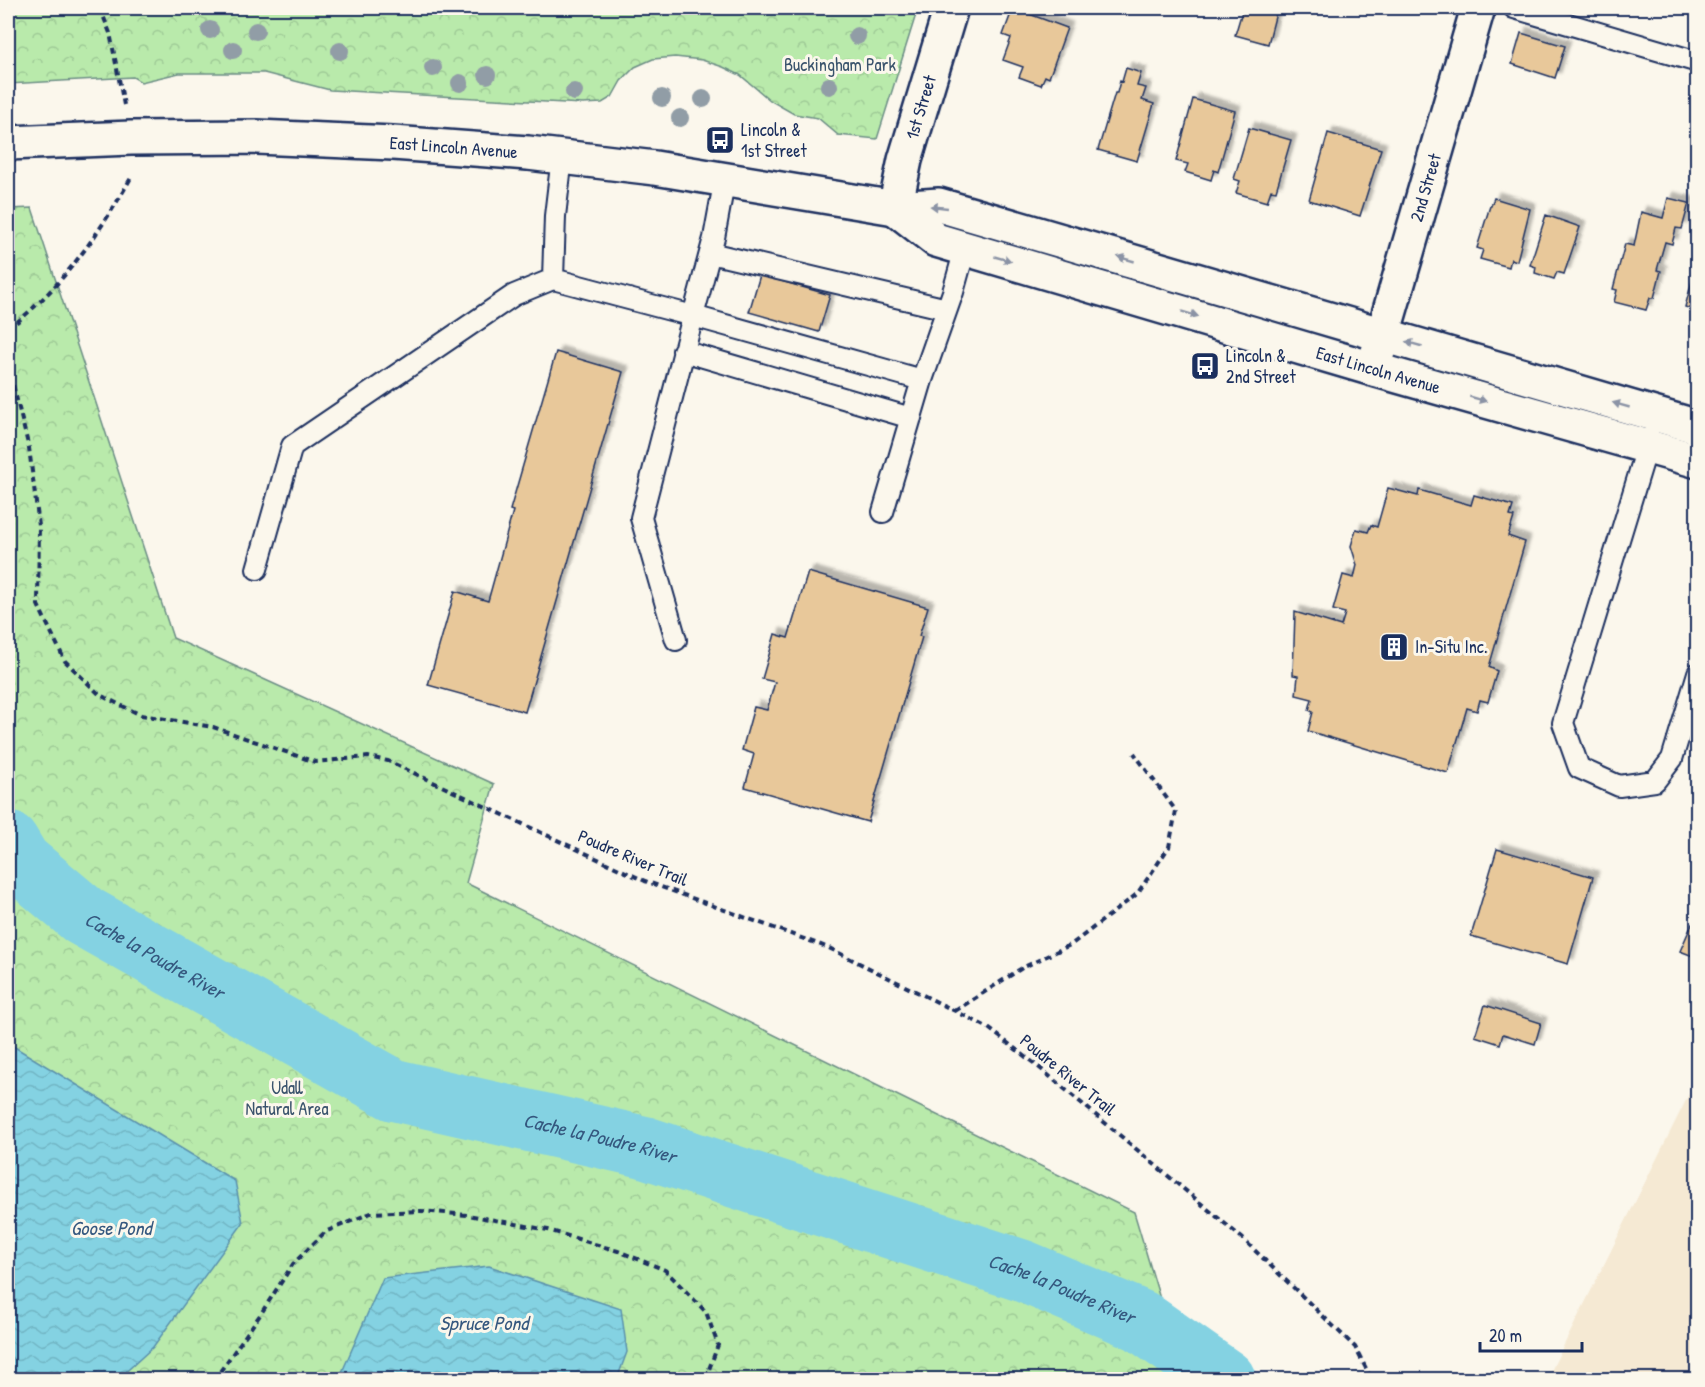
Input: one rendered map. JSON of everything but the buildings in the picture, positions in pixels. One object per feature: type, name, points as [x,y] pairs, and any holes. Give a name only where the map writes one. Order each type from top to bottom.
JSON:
[{"type":"street","name":"1st Street","points":[[895,208],[905,160],[951,8]]},
{"type":"street","name":"2nd Street","points":[[1373,369],[1478,8]]},
{"type":"street","name":"East Lincoln Avenue","points":[[8,143],[131,138],[257,137],[404,144],[562,157],[654,168],[895,208],[939,205],[1698,426]]},
{"type":"street","name":"East Lincoln Avenue","points":[[895,208],[936,240],[1373,369],[1698,461]]},
{"type":"lane","points":[[1514,8],[1698,62]]},
{"type":"lane","points":[[553,279],[555,216],[562,157]]},
{"type":"lane","points":[[676,640],[641,518],[710,253],[725,178]]},
{"type":"lane","points":[[883,512],[922,380],[965,249]]},
{"type":"lane","points":[[710,253],[947,309]]},
{"type":"lane","points":[[257,569],[292,447],[514,295],[553,279],[922,380]]},
{"type":"lane","points":[[683,351],[911,418]]},
{"type":"lane","points":[[1658,416],[1563,723],[1579,768],[1619,786],[1655,780],[1672,759],[1698,673]]},
{"type":"path","points":[[100,8],[110,33],[131,138]]},
{"type":"path","points":[[8,329],[29,313],[64,276],[114,208],[132,176]]},
{"type":"path","name":"Poudre River Trail","points":[[8,366],[29,448],[39,526],[38,605],[65,661],[100,695],[141,715],[213,728],[315,762],[368,757],[388,761],[645,881],[829,948],[987,1027],[1035,1064],[1242,1238],[1355,1347],[1372,1380]]},
{"type":"path","points":[[955,1011],[1022,968],[1072,944],[1137,894],[1169,847],[1176,811],[1134,753]]},
{"type":"path","points":[[214,1380],[293,1264],[325,1232],[371,1213],[421,1210],[468,1215],[548,1230],[618,1251],[665,1270],[706,1312],[718,1345],[705,1380]]},
{"type":"shaded area","points":[[1697,1078],[1697,1379],[1547,1379]]},
{"type":"green space","name":"Buckingham Park","points":[[8,8],[918,8],[877,139],[838,135],[818,118],[794,114],[771,101],[740,75],[702,60],[675,57],[653,59],[635,67],[621,81],[612,97],[602,103],[583,104],[330,90],[264,73],[179,73],[141,82],[133,77],[8,84]]},
{"type":"green space","name":"Udall Natural Area","points":[[32,208],[173,638],[494,784],[466,883],[1134,1212],[1184,1379],[8,1379],[8,209]]},
{"type":"water","name":"Goose Pond","points":[[8,1043],[235,1181],[243,1223],[153,1347],[118,1379],[8,1379]]},
{"type":"water","name":"Spruce Pond","points":[[489,1266],[621,1309],[627,1352],[617,1379],[339,1379],[383,1278]]},
{"type":"waterway","name":"Cache la Poudre River","points":[[8,842],[20,862],[84,916],[394,1090],[644,1147],[1023,1271],[1141,1321],[1225,1380]]},
{"type":"place","name":"Lincoln & 1st Street","points":[[720,140]]},
{"type":"place","name":"Lincoln & 2nd Street","points":[[1205,366]]},
{"type":"place","name":"In-Situ Inc.","points":[[1394,647]]}]
